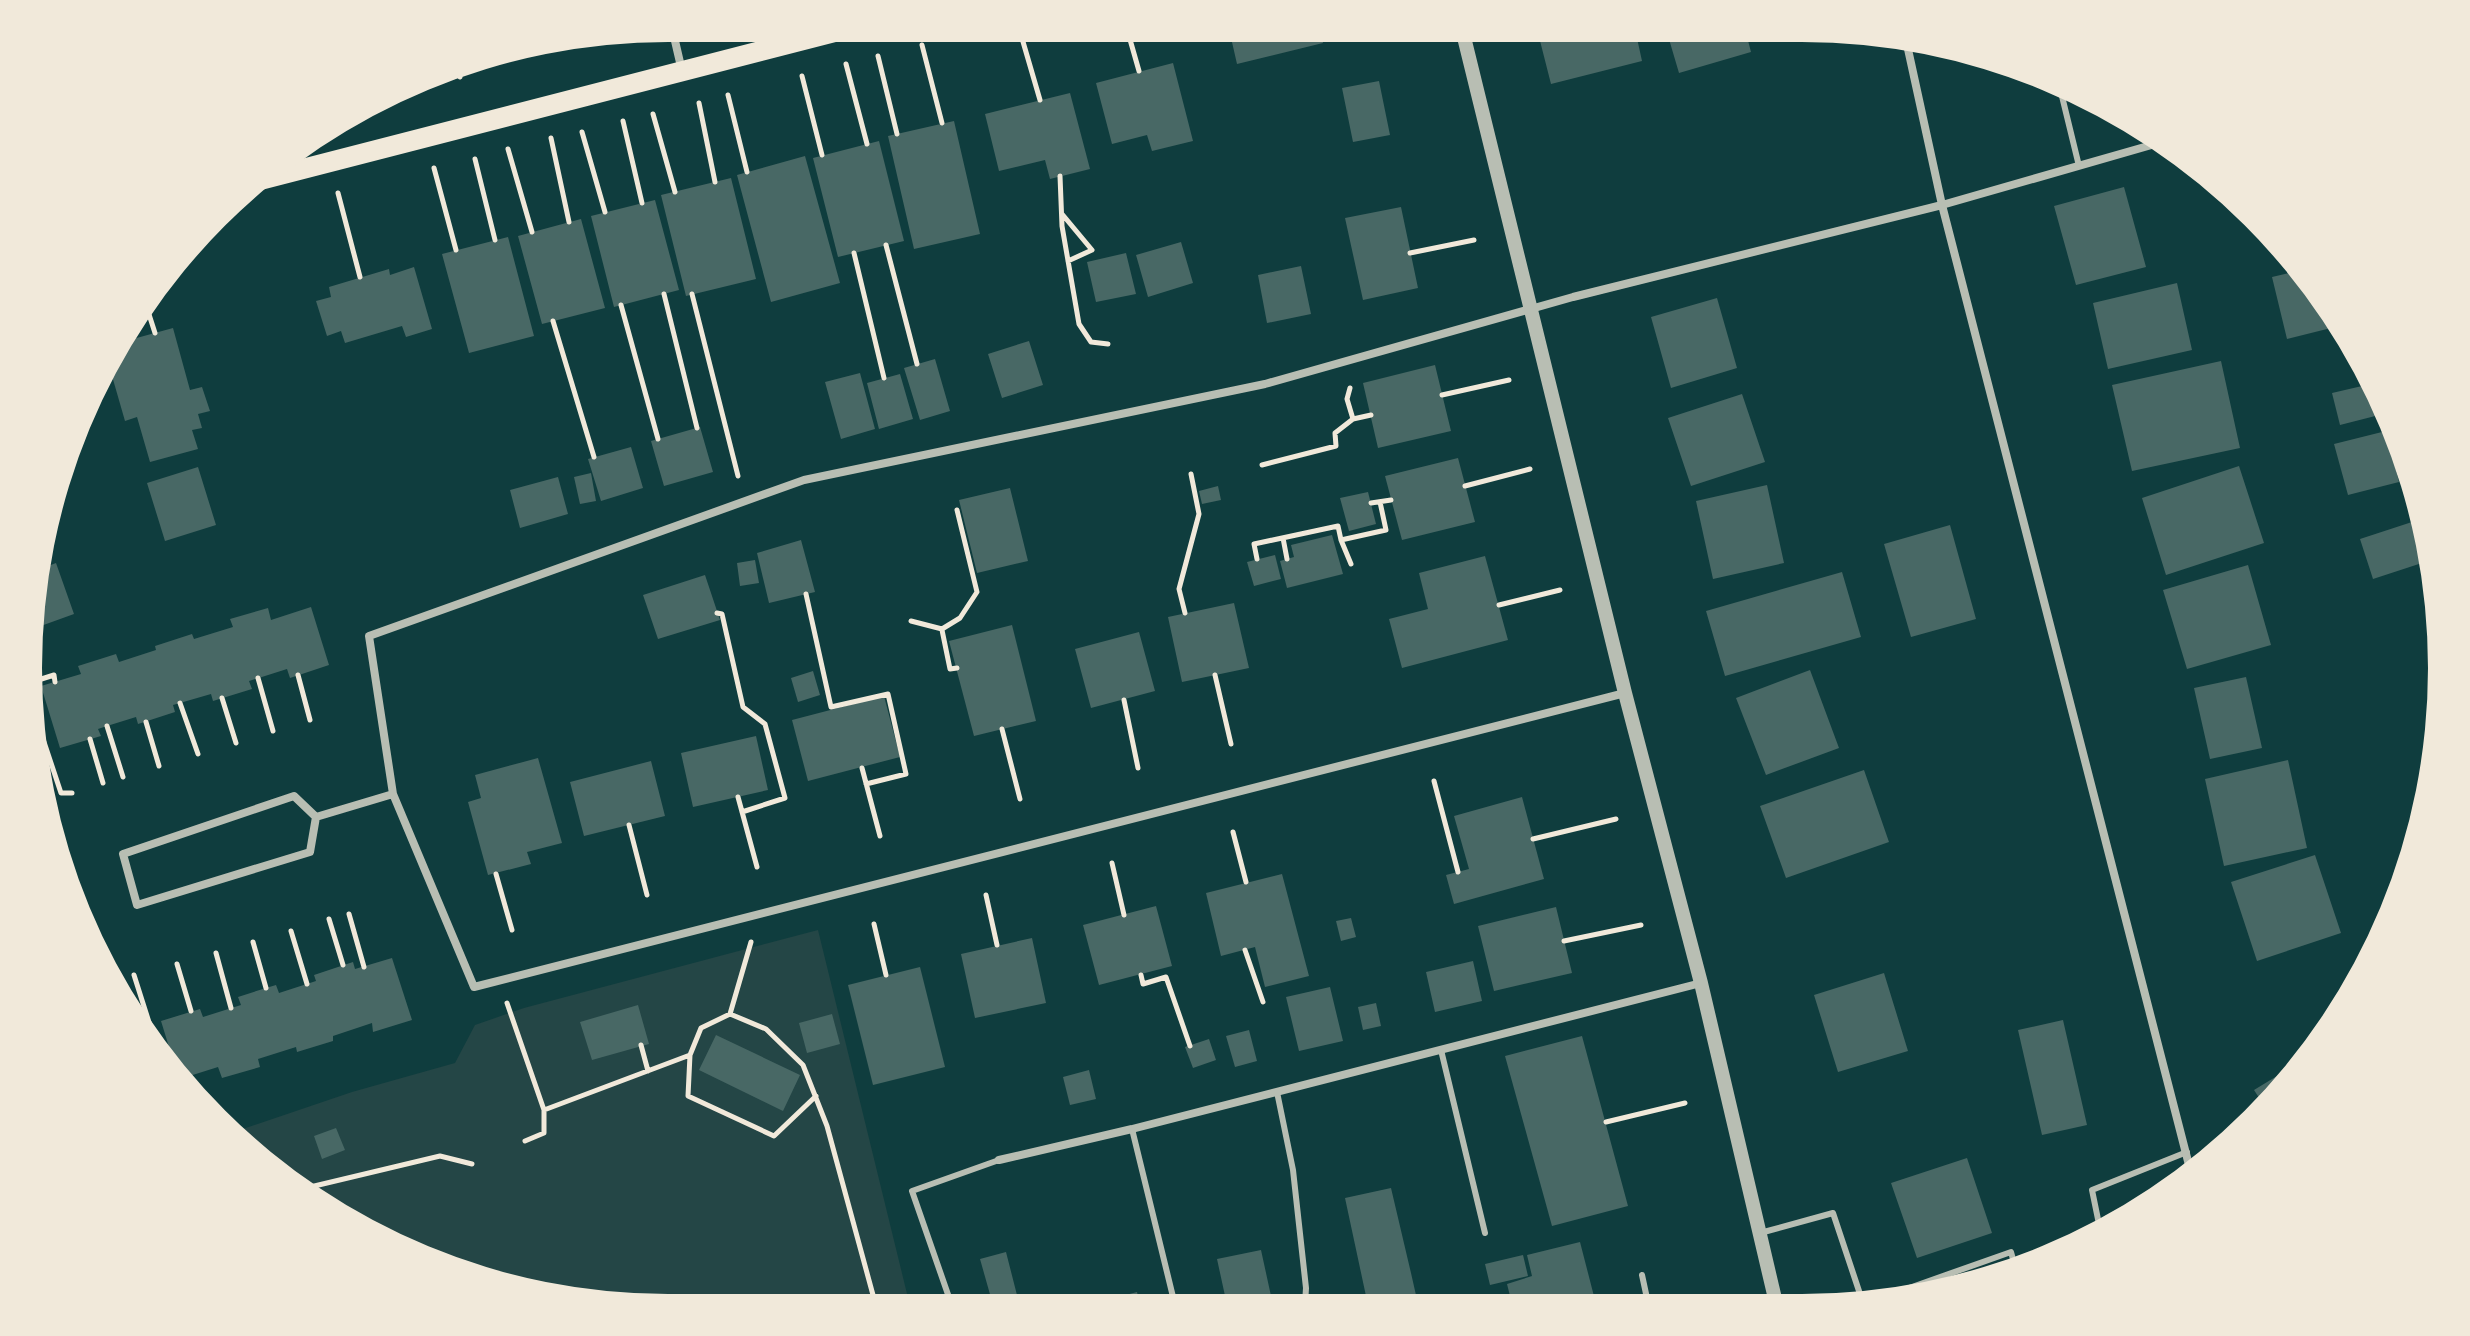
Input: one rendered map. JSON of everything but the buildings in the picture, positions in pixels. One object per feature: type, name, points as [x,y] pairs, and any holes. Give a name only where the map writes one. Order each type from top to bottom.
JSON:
[{"type":"main road","points":[[283,174],[797,42]]},
{"type":"street","points":[[675,42],[682,72]]},
{"type":"street","points":[[1465,42],[1625,693],[1701,983],[1774,1294]]},
{"type":"street","points":[[1908,51],[1942,205],[2189,1160]]},
{"type":"street","points":[[1625,693],[474,987],[393,794],[369,636],[804,480],[1265,384],[1530,310],[1942,205],[2147,146]]},
{"type":"street","points":[[316,817],[393,794]]},
{"type":"street","points":[[294,796],[316,817],[310,852],[137,905],[123,854],[294,796]]},
{"type":"street","points":[[999,1160],[1132,1129],[1701,983]]},
{"type":"lane","points":[[2063,100],[2079,166]]},
{"type":"lane","points":[[1441,1050],[1485,1233]]},
{"type":"lane","points":[[1277,1092],[1293,1170],[1306,1294]]},
{"type":"lane","points":[[1132,1129],[1172,1294]]},
{"type":"lane","points":[[2098,1219],[2092,1190],[2187,1152]]},
{"type":"lane","points":[[948,1294],[912,1191],[999,1160]]},
{"type":"lane","points":[[1760,1233],[1833,1213],[1859,1291]]},
{"type":"lane","points":[[1950,1276],[2011,1252],[2012,1257]]},
{"type":"lane","points":[[1642,1275],[1646,1294]]},
{"type":"path","points":[[1023,42],[1040,100]]},
{"type":"path","points":[[1131,42],[1139,71]]},
{"type":"path","points":[[922,45],[942,123]]},
{"type":"path","points":[[878,56],[897,134]]},
{"type":"path","points":[[846,64],[867,144]]},
{"type":"path","points":[[802,76],[822,155]]},
{"type":"path","points":[[728,95],[747,172]]},
{"type":"path","points":[[699,103],[715,182]]},
{"type":"path","points":[[653,114],[675,192]]},
{"type":"path","points":[[623,121],[642,203]]},
{"type":"path","points":[[582,132],[605,212]]},
{"type":"path","points":[[551,138],[569,222]]},
{"type":"path","points":[[508,149],[532,232]]},
{"type":"path","points":[[475,158],[495,240]]},
{"type":"path","points":[[433,167],[456,250]]},
{"type":"path","points":[[1060,176],[1061,213],[1079,324],[1091,342],[1108,344]]},
{"type":"path","points":[[338,192],[360,277]]},
{"type":"path","points":[[1061,213],[1092,250],[1068,261]]},
{"type":"path","points":[[1410,253],[1474,240]]},
{"type":"path","points":[[886,245],[917,364]]},
{"type":"path","points":[[854,253],[884,378]]},
{"type":"path","points":[[664,294],[697,428]]},
{"type":"path","points":[[692,294],[744,502]]},
{"type":"path","points":[[621,305],[658,439]]},
{"type":"path","points":[[150,317],[155,333]]},
{"type":"path","points":[[553,321],[594,457]]},
{"type":"path","points":[[1350,360],[1352,380],[1347,399],[1353,419]]},
{"type":"path","points":[[1442,395],[1509,380]]},
{"type":"path","points":[[1262,465],[1336,446],[1335,433],[1353,419],[1371,415]]},
{"type":"path","points":[[1465,486],[1530,469]]},
{"type":"path","points":[[1185,613],[1179,589],[1199,514],[1191,474]]},
{"type":"path","points":[[1371,503],[1391,500]]},
{"type":"path","points":[[1341,540],[1386,530],[1380,502]]},
{"type":"path","points":[[911,621],[942,629],[960,618],[977,592],[957,510]]},
{"type":"path","points":[[1257,559],[1254,544],[1338,526],[1351,564]]},
{"type":"path","points":[[1283,538],[1287,559]]},
{"type":"path","points":[[1499,605],[1560,590]]},
{"type":"path","points":[[806,594],[831,708],[888,694],[906,774],[866,784]]},
{"type":"path","points":[[717,613],[722,614],[743,707],[765,724],[785,798],[742,812]]},
{"type":"path","points":[[942,629],[950,669],[957,668]]},
{"type":"path","points":[[42,679],[54,675],[55,682]]},
{"type":"path","points":[[298,675],[310,720]]},
{"type":"path","points":[[1215,675],[1231,744]]},
{"type":"path","points":[[258,678],[273,731]]},
{"type":"path","points":[[222,698],[236,743]]},
{"type":"path","points":[[1124,700],[1138,768]]},
{"type":"path","points":[[180,703],[198,754]]},
{"type":"path","points":[[146,722],[159,766]]},
{"type":"path","points":[[107,726],[123,777]]},
{"type":"path","points":[[1002,729],[1020,799]]},
{"type":"path","points":[[90,739],[103,783]]},
{"type":"path","points":[[47,752],[61,793],[72,793]]},
{"type":"path","points":[[862,768],[880,836]]},
{"type":"path","points":[[1434,781],[1458,872]]},
{"type":"path","points":[[738,797],[757,867]]},
{"type":"path","points":[[1533,839],[1616,819]]},
{"type":"path","points":[[629,825],[647,895]]},
{"type":"path","points":[[1233,832],[1246,882]]},
{"type":"path","points":[[1112,863],[1124,915]]},
{"type":"path","points":[[496,874],[512,930]]},
{"type":"path","points":[[986,895],[997,945]]},
{"type":"path","points":[[349,914],[364,967]]},
{"type":"path","points":[[759,914],[730,1014],[701,1028],[690,1055],[688,1096],[774,1136],[816,1096]]},
{"type":"path","points":[[329,919],[343,965]]},
{"type":"path","points":[[874,924],[886,975]]},
{"type":"path","points":[[1564,941],[1641,925]]},
{"type":"path","points":[[291,931],[307,984]]},
{"type":"path","points":[[253,942],[266,988]]},
{"type":"path","points":[[1245,950],[1263,1002]]},
{"type":"path","points":[[216,953],[231,1008]]},
{"type":"path","points":[[177,964],[191,1011]]},
{"type":"path","points":[[134,975],[146,1013]]},
{"type":"path","points":[[1141,975],[1143,984],[1166,977],[1190,1046]]},
{"type":"path","points":[[500,980],[544,1110],[544,1133],[525,1141]]},
{"type":"path","points":[[730,1014],[766,1029],[803,1065],[827,1126],[873,1294]]},
{"type":"path","points":[[641,1045],[648,1071]]},
{"type":"path","points":[[544,1110],[690,1055]]},
{"type":"path","points":[[1606,1122],[1685,1103]]},
{"type":"path","points":[[316,1186],[440,1156],[472,1164]]},
{"type":"shaded area","points":[[818,930],[907,1294],[627,1293],[586,1289],[506,1273],[428,1246],[355,1210],[287,1165],[244,1129],[352,1092],[455,1063],[475,1025],[524,1008]]}]
